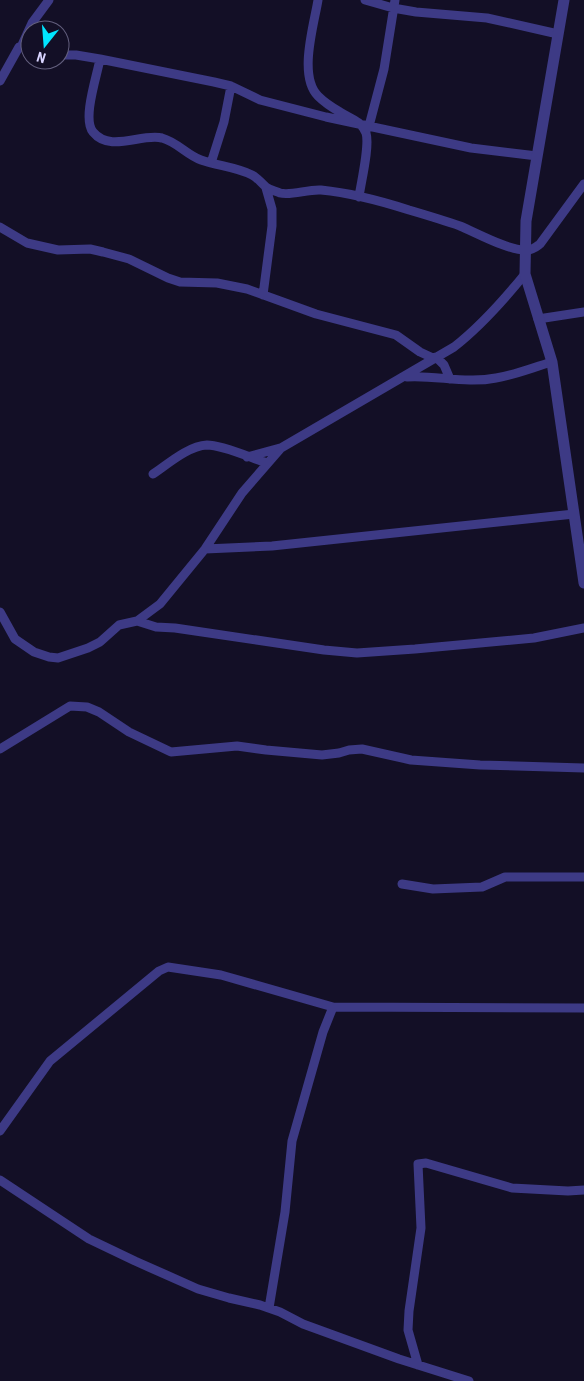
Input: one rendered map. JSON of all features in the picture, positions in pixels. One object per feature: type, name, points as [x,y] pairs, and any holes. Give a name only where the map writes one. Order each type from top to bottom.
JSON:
[{"type":"street","points":[[34,20],[49,0]]},
{"type":"street","points":[[318,0],[309,48],[311,85],[317,95],[324,101],[365,125]]},
{"type":"street","points":[[365,0],[450,16],[487,18],[558,34]]},
{"type":"street","points":[[564,0],[526,221],[525,274],[552,362],[584,583]]},
{"type":"street","points":[[359,197],[367,144],[365,125],[384,69],[394,4]]},
{"type":"street","points":[[0,80],[16,51],[20,50]]},
{"type":"street","points":[[70,55],[231,86],[260,100],[326,117],[462,146],[537,156]]},
{"type":"street","points":[[100,59],[88,118],[90,128],[94,133],[101,138],[114,142],[155,137],[164,139],[179,146],[189,154],[211,163],[249,174],[258,179],[266,188],[272,209],[272,226],[263,295]]},
{"type":"street","points":[[211,163],[224,122],[231,86]]},
{"type":"street","points":[[266,188],[283,193],[311,190],[338,192],[359,197],[460,226],[503,244],[526,250],[534,249],[540,244],[584,184]]},
{"type":"street","points":[[272,209],[283,193]]},
{"type":"street","points":[[0,227],[27,243],[58,250],[90,249],[103,252],[129,259],[180,282],[227,284],[247,289],[316,314],[396,335],[420,352],[435,357],[444,365],[450,380]]},
{"type":"street","points":[[247,457],[281,448],[386,386],[404,378],[435,357],[454,347],[493,313],[525,274]]},
{"type":"street","points":[[538,319],[584,312]]},
{"type":"street","points":[[404,378],[436,377],[450,380],[496,378],[552,362]]},
{"type":"street","points":[[153,474],[193,448],[205,446],[226,449],[267,463]]},
{"type":"street","points":[[0,612],[15,639],[34,652],[58,658],[100,642],[119,625],[137,621],[160,604],[205,549],[242,493],[281,448]]},
{"type":"street","points":[[205,549],[272,546],[574,514]]},
{"type":"street","points":[[137,621],[156,627],[358,653],[415,650],[534,638],[584,628]]},
{"type":"street","points":[[0,749],[70,706],[88,707],[104,714],[129,732],[171,752],[237,746],[322,755],[362,749],[411,760],[480,765],[584,768]]},
{"type":"street","points":[[402,884],[433,889],[482,887],[505,877],[584,877]]},
{"type":"street","points":[[0,1130],[50,1061],[160,971],[168,967],[220,975],[333,1007],[584,1008]]},
{"type":"street","points":[[269,1308],[285,1212],[292,1141],[323,1032],[333,1007]]},
{"type":"street","points":[[418,1365],[408,1330],[421,1228],[418,1164],[426,1163],[512,1188],[584,1190]]},
{"type":"street","points":[[0,1180],[89,1239],[135,1261],[198,1288],[269,1308],[303,1324],[469,1381]]}]
